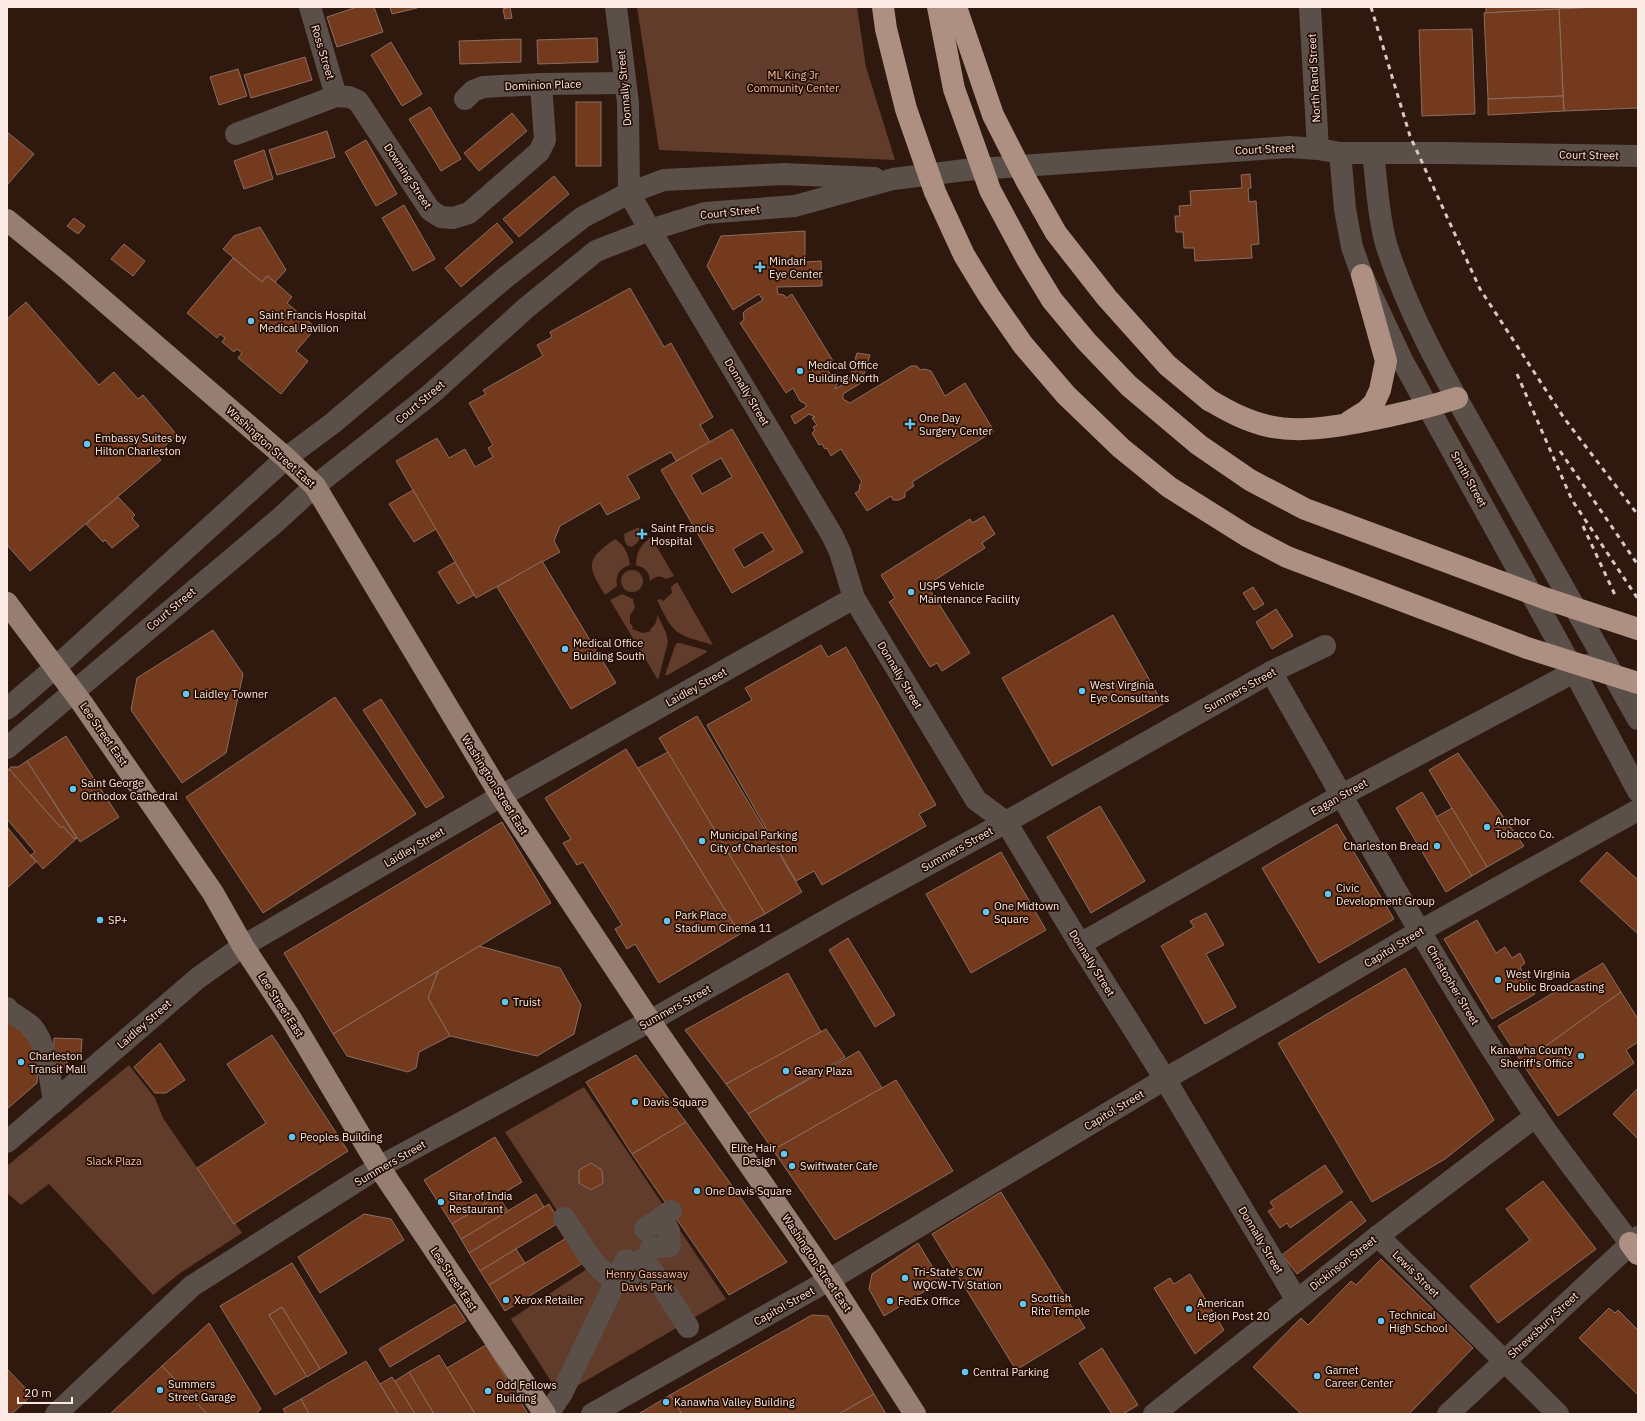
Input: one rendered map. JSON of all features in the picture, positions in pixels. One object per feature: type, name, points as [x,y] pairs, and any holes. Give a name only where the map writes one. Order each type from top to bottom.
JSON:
[{"type":"highway","points":[[883,7],[886,29],[906,108],[935,192],[964,255],[989,296],[1024,345],[1066,394],[1121,448],[1169,486],[1187,498],[1248,536],[1287,557],[1527,648],[1638,683]]},
{"type":"highway","points":[[938,7],[954,89],[990,190],[1027,259],[1052,300],[1086,341],[1129,386],[1199,445],[1250,480],[1305,510],[1544,598],[1638,629]]},
{"type":"highway","points":[[956,7],[993,115],[1026,180],[1056,233],[1107,298],[1162,359],[1209,400],[1243,418],[1268,426],[1295,429],[1331,427],[1429,407],[1456,398]]},
{"type":"highway","points":[[1345,424],[1366,411],[1374,403],[1380,390],[1386,361],[1362,275]]},
{"type":"main road","name":"Washington Street East","points":[[7,220],[68,269],[286,458],[315,486],[501,796],[650,1021],[829,1280],[915,1414]]},
{"type":"main road","name":"Lee Street East","points":[[7,603],[74,692],[213,893],[243,946],[291,1019],[379,1167],[546,1414]]},
{"type":"street","name":"Ross Street","points":[[310,7],[336,96]]},
{"type":"street","name":"Donnally Street","points":[[616,7],[628,103],[629,193],[832,535],[840,552],[854,598],[976,800],[1006,822],[1080,944],[1165,1079],[1296,1299]]},
{"type":"street","name":"North Rand Street","points":[[1310,7],[1318,149]]},
{"type":"street","name":"Dominion Place","points":[[465,98],[473,91],[483,87],[541,84],[625,83]]},
{"type":"street","name":"Downing Street","points":[[336,96],[350,97],[358,101],[430,210],[441,217],[453,218],[469,213],[539,152],[545,140],[541,84]]},
{"type":"street","points":[[236,134],[336,96]]},
{"type":"street","name":"Court Street","points":[[7,748],[315,486],[431,394],[526,308],[596,251],[650,230],[705,213],[795,206],[893,179],[964,170],[1289,147],[1318,149],[1340,153],[1638,156]]},
{"type":"street","name":"Smith Street","points":[[1340,153],[1345,209],[1352,247],[1362,275],[1402,360],[1574,671],[1638,791]]},
{"type":"street","points":[[1373,153],[1379,205],[1387,245],[1401,285],[1420,328],[1456,398],[1638,719]]},
{"type":"street","name":"Court Street","points":[[7,709],[56,667],[286,458],[333,424],[506,277],[584,217],[629,193],[664,180],[784,174],[893,179]]},
{"type":"street","name":"Laidley Street","points":[[7,1142],[198,978],[243,946],[501,796],[854,598]]},
{"type":"street","name":"Summers Street","points":[[56,1414],[192,1286],[379,1167],[650,1021],[839,913],[1006,822],[1272,672],[1325,646]]},
{"type":"street","name":"Eagan Street","points":[[1080,944],[1342,795],[1603,657]]},
{"type":"street","name":"Christopher Street","points":[[1272,672],[1420,931],[1492,1049],[1536,1116],[1635,1245]]},
{"type":"street","name":"Capitol Street","points":[[592,1414],[829,1280],[1165,1079],[1284,1012],[1420,931],[1638,810]]},
{"type":"street","points":[[7,1008],[32,1027],[37,1035],[42,1046],[54,1102]]},
{"type":"street","name":"Dickinson Street","points":[[1154,1414],[1296,1299],[1536,1116]]},
{"type":"street","points":[[564,1218],[601,1271],[616,1280],[627,1282],[638,1281],[650,1243]]},
{"type":"street","name":"Lewis Street","points":[[1378,1236],[1558,1414]]},
{"type":"street","points":[[546,1414],[562,1393],[616,1280],[650,1243]]},
{"type":"street","points":[[650,1243],[688,1327]]},
{"type":"street","name":"Shrewsbury Street","points":[[1448,1414],[1635,1245]]},
{"type":"green space","name":"ML King Jr Community Center","points":[[637,7],[857,7],[866,67],[895,160],[659,150]]},
{"type":"green space","points":[[637,528],[642,528],[645,530],[639,541],[632,547],[628,546],[625,542],[624,534]]},
{"type":"green space","points":[[651,537],[674,576],[666,579],[658,577],[650,581],[646,570],[636,565],[637,556],[640,549]]},
{"type":"green space","points":[[615,539],[626,550],[630,565],[623,568],[619,572],[617,586],[605,595],[592,570],[592,564],[598,552]]},
{"type":"green space","points":[[632,570],[640,573],[643,581],[640,589],[632,592],[624,589],[621,581],[624,573]]},
{"type":"green space","points":[[677,582],[713,645],[678,632],[668,621],[657,600],[661,599],[663,601],[672,593],[671,587]]},
{"type":"green space","points":[[622,594],[633,599],[635,608],[630,615],[630,623],[633,627],[632,629],[643,633],[651,631],[650,629],[656,623],[657,614],[666,633],[668,642],[658,680],[610,600]]},
{"type":"green space","points":[[677,643],[705,650],[707,652],[668,675],[665,675],[675,646]]},
{"type":"green space","name":"Slack Plaza","points":[[129,1065],[155,1098],[163,1118],[242,1233],[180,1273],[153,1295],[49,1184],[21,1205],[7,1193],[7,1166]]},
{"type":"green space","name":"Henry Gassaway Davis Park","points":[[584,1087],[726,1299],[570,1390],[556,1389],[511,1319],[593,1265],[505,1132]]},
{"type":"building","points":[[357,7],[374,7],[383,32],[337,47],[327,17]]},
{"type":"building","points":[[390,7],[417,7],[417,8],[392,14]]},
{"type":"building","points":[[510,7],[512,18],[505,19],[503,9]]},
{"type":"building","points":[[1486,7],[1599,7],[1486,13]]},
{"type":"building","points":[[1638,7],[1638,108],[1564,111],[1559,9]]},
{"type":"building","points":[[1559,9],[1563,96],[1488,99],[1484,13]]},
{"type":"building","points":[[1472,29],[1475,114],[1422,116],[1419,30]]},
{"type":"building","points":[[597,38],[598,62],[538,64],[537,40]]},
{"type":"building","points":[[521,39],[521,62],[460,64],[459,41]]},
{"type":"building","points":[[391,42],[422,94],[402,106],[371,55]]},
{"type":"building","points":[[305,57],[312,80],[251,98],[244,75]]},
{"type":"building","points":[[238,69],[247,96],[219,105],[210,77]]},
{"type":"building","points":[[1563,96],[1564,111],[1488,115],[1488,99]]},
{"type":"building","points":[[576,102],[601,102],[601,166],[576,166]]},
{"type":"building","points":[[430,107],[461,159],[441,171],[409,119]]},
{"type":"building","points":[[512,113],[527,131],[479,171],[464,153]]},
{"type":"building","points":[[327,131],[335,157],[277,175],[269,150]]},
{"type":"building","points":[[7,132],[34,154],[7,185]]},
{"type":"building","points":[[366,140],[397,194],[376,206],[345,152]]},
{"type":"building","points":[[264,150],[273,179],[244,189],[234,161]]},
{"type":"building","points":[[1250,174],[1251,188],[1248,189],[1249,202],[1256,201],[1259,244],[1251,245],[1252,258],[1195,261],[1194,248],[1184,248],[1183,232],[1176,232],[1175,216],[1180,216],[1179,206],[1191,205],[1190,191],[1242,188],[1241,175]]},
{"type":"building","points":[[554,176],[569,194],[519,237],[503,219]]},
{"type":"building","points":[[404,205],[435,259],[413,271],[382,218]]},
{"type":"building","points":[[74,218],[85,226],[78,234],[67,226]]},
{"type":"building","points":[[497,223],[513,242],[461,287],[445,268]]},
{"type":"building","points":[[260,227],[286,270],[275,282],[267,276],[262,282],[223,249],[234,236]]},
{"type":"building","name":"Medical Office Building North","points":[[805,231],[805,262],[821,261],[822,286],[777,287],[778,294],[784,295],[786,298],[792,294],[833,361],[825,367],[836,381],[837,385],[835,389],[849,381],[857,353],[870,355],[861,383],[843,394],[843,399],[850,403],[911,366],[917,366],[920,370],[924,369],[931,371],[945,396],[965,383],[994,431],[912,482],[914,486],[905,492],[905,497],[899,500],[893,500],[891,496],[867,511],[855,493],[859,491],[860,484],[862,482],[841,449],[831,456],[827,448],[825,449],[822,444],[819,445],[812,433],[815,430],[813,427],[817,425],[812,418],[815,417],[809,414],[795,424],[791,416],[806,407],[806,404],[800,401],[793,388],[786,393],[740,323],[744,320],[743,313],[746,310],[763,300],[759,294],[733,310],[707,266],[721,236]]},
{"type":"building","points":[[124,244],[145,261],[133,276],[111,259]]},
{"type":"building","name":"Saint Francis Hospital Medical Pavilion","points":[[233,258],[262,282],[267,276],[275,282],[292,297],[287,303],[316,328],[296,351],[308,361],[281,394],[238,358],[242,353],[237,349],[234,352],[222,342],[225,338],[220,334],[217,338],[187,313]]},
{"type":"building","points":[[630,288],[664,347],[671,343],[713,417],[700,425],[710,442],[676,461],[671,452],[627,476],[640,498],[607,515],[600,503],[560,526],[554,541],[560,552],[476,598],[396,461],[437,438],[449,458],[465,449],[475,467],[493,457],[488,448],[493,445],[469,403],[486,394],[483,390],[543,356],[537,345],[552,337],[550,332]]},
{"type":"building","name":"Embassy Suites by Hilton Charleston","points":[[26,302],[99,385],[114,372],[138,399],[143,395],[177,435],[156,454],[161,460],[30,571],[7,545],[7,319]]},
{"type":"building","points":[[732,429],[803,552],[732,593],[661,470]],"holes":[[[721,458],[732,477],[702,494],[691,475]],[[762,532],[774,550],[744,568],[733,549]]]},
{"type":"building","points":[[413,490],[436,529],[414,542],[389,504]]},
{"type":"building","points":[[118,497],[135,515],[132,518],[139,526],[112,548],[105,540],[103,542],[86,524]]},
{"type":"building","name":"USPS Vehicle Maintenance Facility","points":[[984,516],[995,534],[982,543],[985,548],[927,585],[970,653],[942,671],[937,663],[930,667],[889,602],[895,598],[881,575],[970,519],[972,523]]},
{"type":"building","name":"Medical Office Building South","points":[[542,561],[616,683],[571,709],[497,587]]},
{"type":"building","points":[[455,562],[474,595],[458,604],[438,572]]},
{"type":"building","points":[[1253,587],[1264,604],[1254,610],[1243,593]]},
{"type":"building","points":[[1276,609],[1293,636],[1272,649],[1256,622]]},
{"type":"building","name":"West Virginia Eye Consultants","points":[[1113,615],[1163,704],[1052,766],[1002,678]]},
{"type":"building","name":"Laidley Towner","points":[[213,630],[243,674],[226,753],[182,783],[131,710],[137,678]]},
{"type":"building","points":[[821,645],[828,657],[846,647],[936,805],[919,814],[926,826],[822,885],[814,871],[796,881],[707,725],[752,700],[745,688]]},
{"type":"building","points":[[335,697],[416,814],[263,913],[186,797]]},
{"type":"building","points":[[381,699],[444,797],[426,808],[363,710]]},
{"type":"building","points":[[697,716],[802,892],[765,914],[659,738]]},
{"type":"building","name":"Saint George Orthodox Cathedral","points":[[66,736],[119,817],[80,842],[27,761]]},
{"type":"building","points":[[626,749],[740,934],[659,983],[635,944],[627,949],[615,929],[622,925],[583,862],[577,865],[563,843],[571,839],[545,798]]},
{"type":"building","name":"Municipal Parking City of Charleston","points":[[668,752],[765,914],[737,929],[638,768]]},
{"type":"building","name":"Anchor Tobacco Co.","points":[[1458,753],[1524,846],[1487,867],[1429,770]]},
{"type":"building","points":[[27,761],[76,837],[74,839],[63,826],[61,828],[9,769],[11,767],[18,767]]},
{"type":"building","points":[[9,769],[61,828],[63,826],[74,839],[76,837],[77,838],[43,869],[31,855],[35,852],[7,819],[7,771]]},
{"type":"building","name":"Charleston Bread","points":[[1422,792],[1472,876],[1446,892],[1396,808]]},
{"type":"building","points":[[1100,806],[1145,881],[1091,913],[1047,837]]},
{"type":"building","points":[[1452,808],[1487,867],[1472,876],[1436,817]]},
{"type":"building","points":[[502,822],[551,903],[333,1034],[284,953]]},
{"type":"building","name":"Civic Development Group","points":[[1337,824],[1394,919],[1319,963],[1262,868]]},
{"type":"building","points":[[7,827],[36,862],[7,888]]},
{"type":"building","name":"One Midtown Square","points":[[1001,852],[1046,930],[971,973],[926,894]]},
{"type":"building","points":[[1607,852],[1638,880],[1638,934],[1580,881]]},
{"type":"building","points":[[1206,913],[1224,945],[1206,954],[1236,1007],[1205,1024],[1161,946],[1194,927],[1190,921]]},
{"type":"building","name":"West Virginia Public Broadcasting","points":[[1477,920],[1496,953],[1505,947],[1512,958],[1520,953],[1525,963],[1520,967],[1535,994],[1492,1019],[1444,939]]},
{"type":"building","points":[[848,938],[895,1015],[875,1027],[829,950]]},
{"type":"building","name":"Truist","points":[[479,946],[560,968],[581,1005],[574,1034],[537,1056],[450,1036],[428,998],[438,971]]},
{"type":"building","points":[[1603,963],[1621,992],[1522,1063],[1498,1026]]},
{"type":"building","points":[[1405,968],[1494,1120],[1445,1159],[1372,1202],[1278,1043]]},
{"type":"building","points":[[438,971],[428,998],[450,1036],[419,1052],[416,1068],[408,1072],[347,1056],[333,1034]]},
{"type":"building","points":[[788,973],[821,1032],[726,1084],[685,1030]]},
{"type":"building","name":"Kanawha County Sheriff's Office","points":[[1621,992],[1638,1019],[1638,1042],[1626,1050],[1634,1063],[1558,1116],[1522,1063]]},
{"type":"building","name":"Charleston Transit Mall","points":[[7,1015],[40,1053],[33,1059],[38,1065],[37,1083],[7,1109]]},
{"type":"building","name":"Geary Plaza","points":[[826,1029],[845,1057],[748,1114],[726,1084]]},
{"type":"building","name":"Peoples Building","points":[[272,1035],[348,1151],[234,1224],[197,1168],[266,1123],[227,1064]]},
{"type":"building","points":[[54,1038],[82,1039],[81,1054],[67,1053],[67,1067],[53,1067]]},
{"type":"building","points":[[160,1043],[185,1080],[166,1093],[155,1093],[134,1067]]},
{"type":"building","points":[[859,1051],[882,1088],[773,1150],[748,1114]]},
{"type":"building","name":"Davis Square","points":[[636,1055],[686,1122],[632,1154],[586,1082]]},
{"type":"building","points":[[896,1080],[953,1171],[835,1240],[773,1150]]},
{"type":"building","points":[[1638,1088],[1638,1139],[1613,1114]]},
{"type":"building","name":"One Davis Square","points":[[686,1122],[787,1262],[729,1295],[632,1154]]},
{"type":"building","points":[[495,1137],[522,1182],[452,1224],[424,1180]]},
{"type":"building","points":[[591,1163],[602,1170],[603,1183],[591,1190],[579,1183],[579,1170]]},
{"type":"building","points":[[1325,1165],[1343,1192],[1290,1228],[1287,1223],[1280,1228],[1268,1211],[1274,1208],[1270,1202]]},
{"type":"building","points":[[1543,1181],[1596,1249],[1498,1323],[1470,1286],[1530,1240],[1506,1209]]},
{"type":"building","name":"Scottish Rite Temple","points":[[1001,1192],[1085,1328],[1016,1370],[932,1234]]},
{"type":"building","points":[[536,1194],[544,1207],[469,1253],[461,1239]]},
{"type":"building","points":[[498,1196],[508,1211],[461,1239],[452,1224]]},
{"type":"building","points":[[1351,1201],[1366,1221],[1297,1274],[1282,1255]]},
{"type":"building","points":[[549,1204],[560,1222],[480,1271],[469,1253]]},
{"type":"building","points":[[364,1214],[391,1219],[404,1240],[320,1293],[298,1257]]},
{"type":"building","points":[[573,1234],[588,1260],[505,1311],[489,1285]]},
{"type":"building","name":"Tri-State's CW WQCW-TV Station","points":[[918,1243],[941,1281],[884,1316],[869,1289],[872,1274]]},
{"type":"building","points":[[516,1249],[525,1263],[489,1285],[480,1271]]},
{"type":"building","points":[[1381,1259],[1473,1348],[1409,1414],[1301,1414],[1253,1367],[1301,1318],[1308,1325],[1351,1281],[1356,1285]]},
{"type":"building","points":[[292,1263],[347,1353],[320,1369],[282,1307],[269,1315],[307,1376],[275,1395],[220,1306]]},
{"type":"building","name":"American Legion Post 20","points":[[1190,1274],[1224,1330],[1195,1354],[1154,1288],[1170,1278],[1174,1284]]},
{"type":"building","points":[[455,1304],[466,1321],[390,1367],[379,1349]]},
{"type":"building","points":[[282,1307],[320,1369],[307,1377],[269,1315]]},
{"type":"building","points":[[1609,1308],[1615,1313],[1618,1310],[1638,1330],[1638,1395],[1579,1338]]},
{"type":"building","points":[[812,1315],[828,1316],[874,1394],[839,1414],[682,1414],[670,1395]]},
{"type":"building","points":[[209,1323],[261,1409],[256,1414],[207,1414],[162,1366]]},
{"type":"building","name":"Odd Fellows Building","points":[[486,1345],[528,1414],[475,1414],[447,1368]]},
{"type":"building","points":[[1102,1348],[1138,1405],[1123,1414],[1112,1414],[1079,1363]]},
{"type":"building","points":[[439,1355],[475,1414],[434,1414],[409,1372]]},
{"type":"building","points":[[366,1361],[398,1414],[309,1414],[301,1399]]},
{"type":"building","name":"Summers Street Garage","points":[[162,1366],[207,1414],[110,1414]]},
{"type":"building","points":[[7,1369],[32,1395],[12,1414],[7,1414]]},
{"type":"building","points":[[409,1372],[434,1414],[415,1414],[395,1381]]},
{"type":"building","points":[[392,1377],[415,1414],[398,1414],[380,1384]]},
{"type":"building","points":[[874,1394],[886,1414],[839,1414]]},
{"type":"building","name":"Kanawha Valley Building","points":[[670,1395],[682,1414],[638,1414],[647,1409]]},
{"type":"building","points":[[301,1399],[309,1414],[286,1414],[283,1409]]},
{"type":"railway","points":[[1371,7],[1410,136],[1480,289],[1564,418],[1638,515]]},
{"type":"railway","points":[[1517,374],[1572,500],[1638,599]]},
{"type":"railway","points":[[1560,451],[1638,565]]},
{"type":"railway","points":[[1583,526],[1615,595]]},
{"type":"place","name":"Mindari Eye Center","points":[[760,267]]},
{"type":"place","name":"Saint Francis Hospital Medical Pavilion","points":[[251,321]]},
{"type":"place","name":"Medical Office Building North","points":[[800,371]]},
{"type":"place","name":"One Day Surgery Center","points":[[910,424]]},
{"type":"place","name":"Embassy Suites by Hilton Charleston","points":[[87,444]]},
{"type":"place","name":"Saint Francis Hospital","points":[[642,534]]},
{"type":"place","name":"USPS Vehicle Maintenance Facility","points":[[911,592]]},
{"type":"place","name":"Medical Office Building South","points":[[565,649]]},
{"type":"place","name":"West Virginia Eye Consultants","points":[[1082,691]]},
{"type":"place","name":"Laidley Towner","points":[[186,694]]},
{"type":"place","name":"Saint George Orthodox Cathedral","points":[[73,789]]},
{"type":"place","name":"Anchor Tobacco Co.","points":[[1487,827]]},
{"type":"place","name":"Municipal Parking City of Charleston","points":[[702,841]]},
{"type":"place","name":"Charleston Bread","points":[[1437,846]]},
{"type":"place","name":"Civic Development Group","points":[[1328,894]]},
{"type":"place","name":"One Midtown Square","points":[[986,912]]},
{"type":"place","name":"SP+","points":[[100,920]]},
{"type":"place","name":"Park Place Stadium Cinema 11","points":[[667,921]]},
{"type":"place","name":"West Virginia Public Broadcasting","points":[[1498,980]]},
{"type":"place","name":"Truist","points":[[505,1002]]},
{"type":"place","name":"Kanawha County Sheriff's Office","points":[[1581,1056]]},
{"type":"place","name":"Charleston Transit Mall","points":[[21,1062]]},
{"type":"place","name":"Geary Plaza","points":[[786,1071]]},
{"type":"place","name":"Davis Square","points":[[635,1102]]},
{"type":"place","name":"Peoples Building","points":[[292,1137]]},
{"type":"place","name":"Elite Hair Design","points":[[784,1154]]},
{"type":"place","name":"Swiftwater Cafe","points":[[792,1166]]},
{"type":"place","name":"One Davis Square","points":[[697,1191]]},
{"type":"place","name":"Sitar of India Restaurant","points":[[441,1202]]},
{"type":"place","name":"Tri-State's CW WQCW-TV Station","points":[[905,1278]]},
{"type":"place","name":"Xerox Retailer","points":[[506,1300]]},
{"type":"place","name":"FedEx Office","points":[[890,1301]]},
{"type":"place","name":"Scottish Rite Temple","points":[[1023,1304]]},
{"type":"place","name":"American Legion Post 20","points":[[1189,1309]]},
{"type":"place","name":"Technical High School","points":[[1381,1321]]},
{"type":"place","name":"Central Parking","points":[[965,1372]]},
{"type":"place","name":"Garnet Career Center","points":[[1317,1376]]},
{"type":"place","name":"Summers Street Garage","points":[[160,1390]]},
{"type":"place","name":"Odd Fellows Building","points":[[488,1391]]},
{"type":"place","name":"Kanawha Valley Building","points":[[666,1402]]}]
